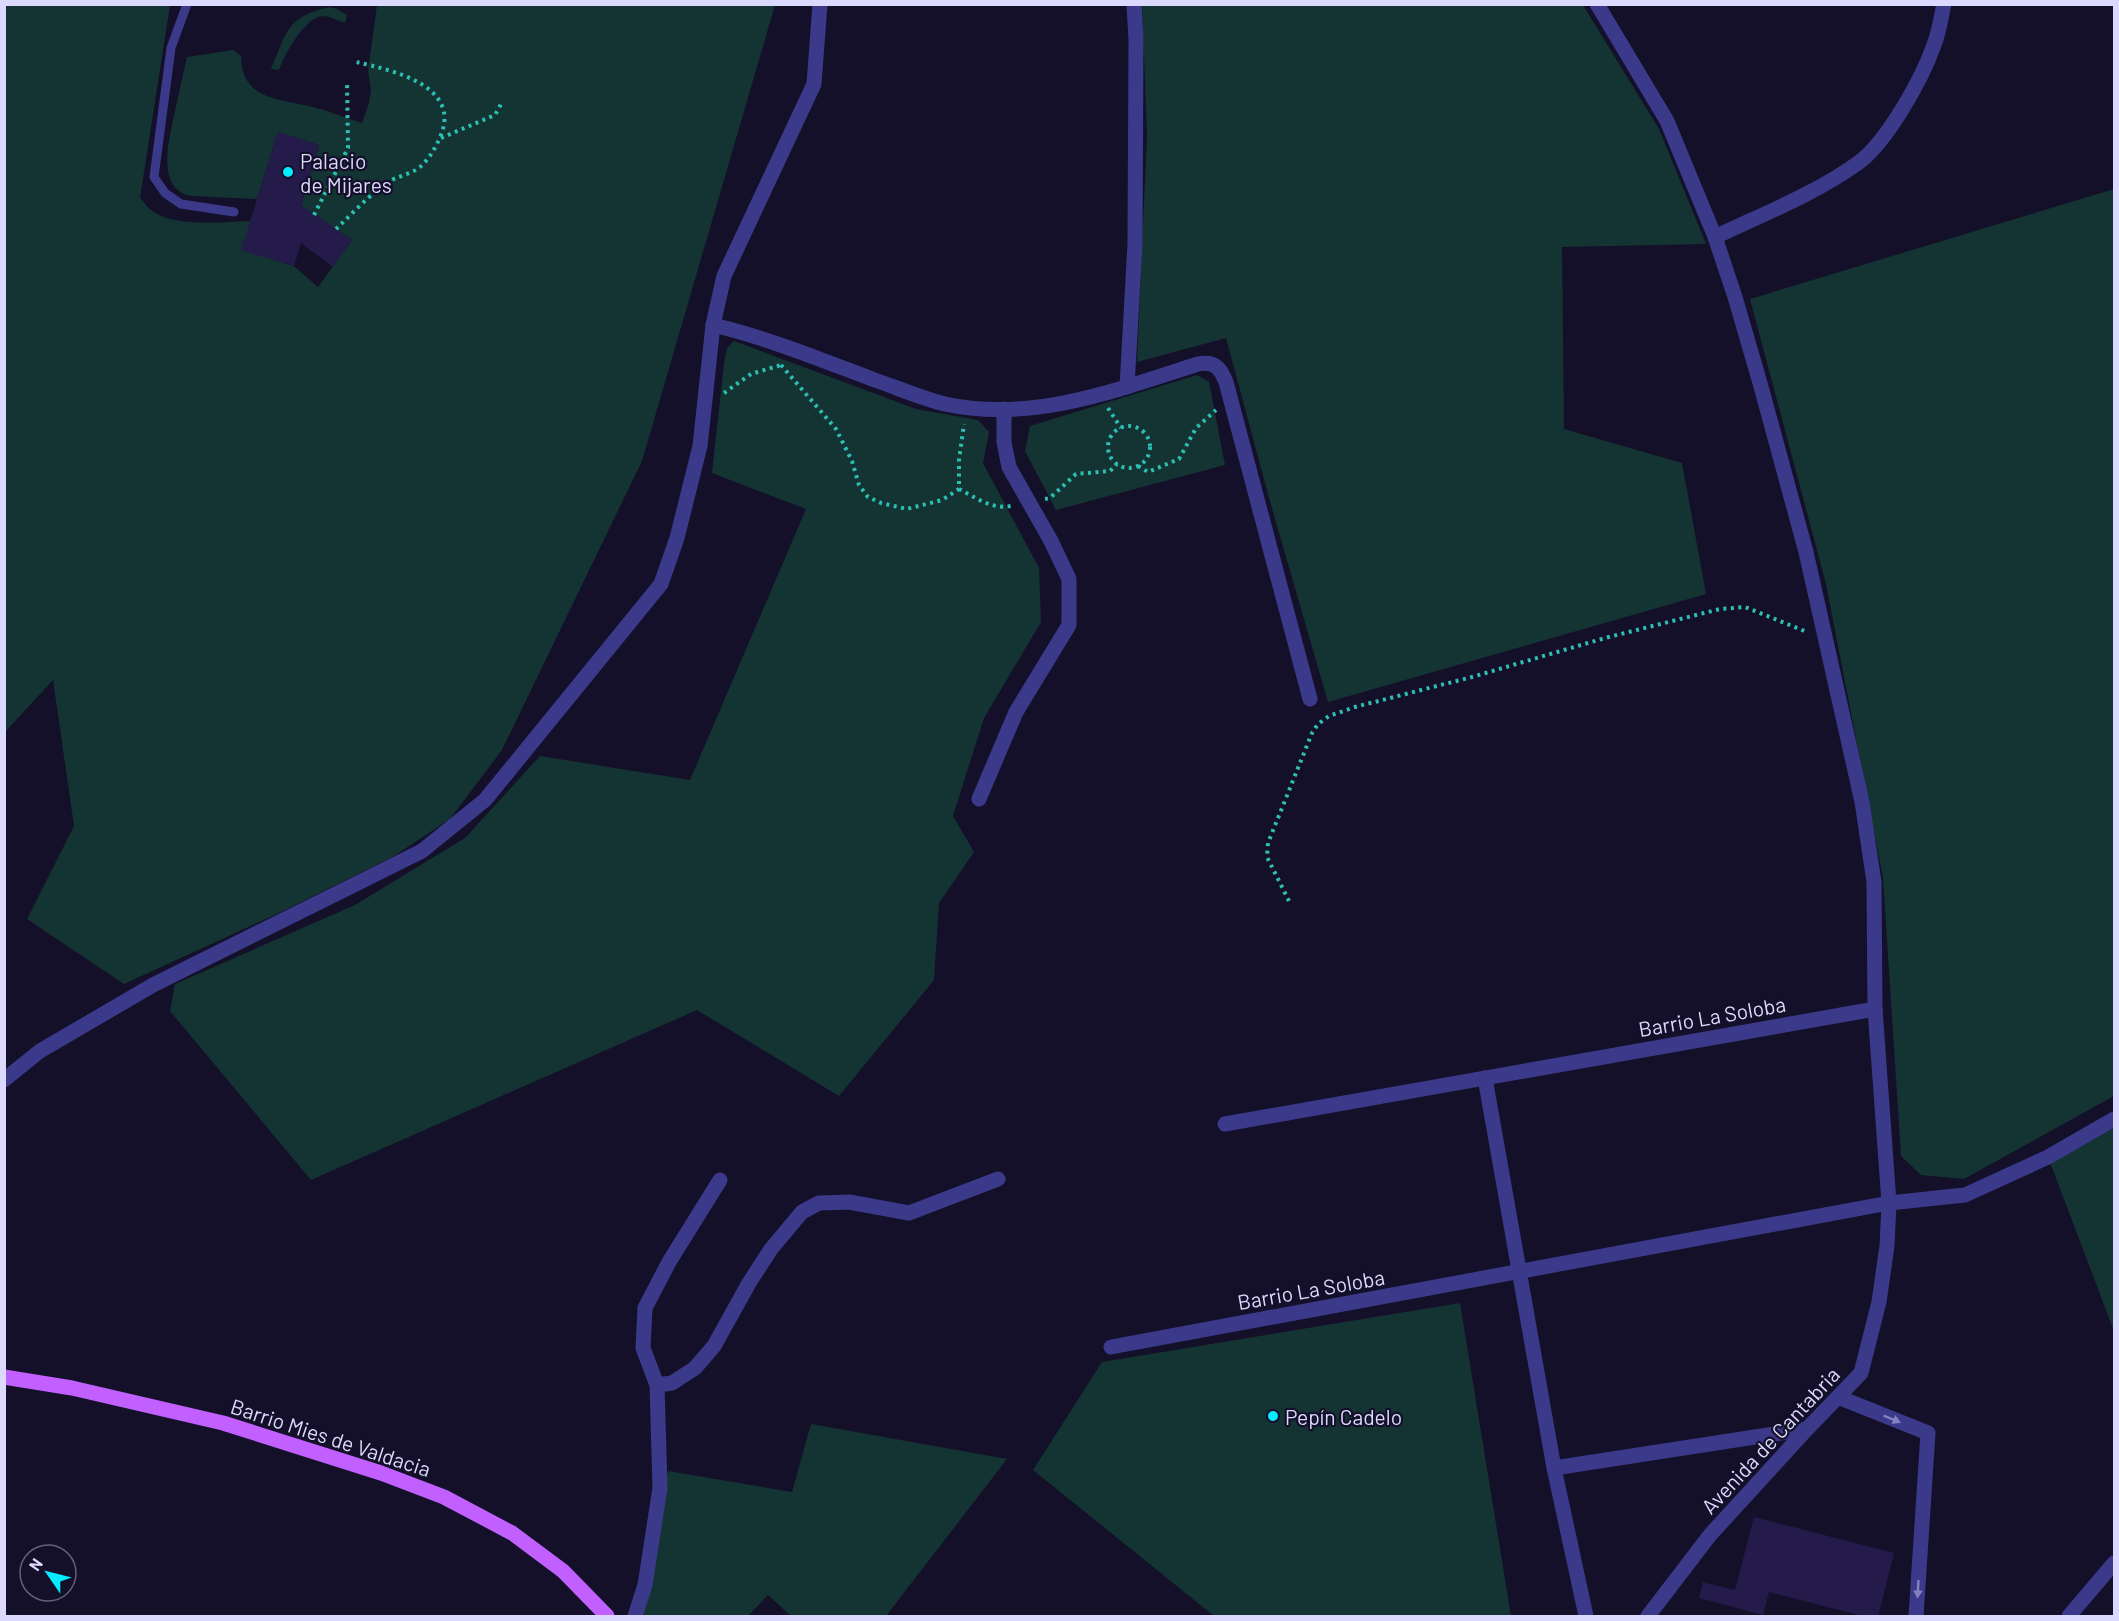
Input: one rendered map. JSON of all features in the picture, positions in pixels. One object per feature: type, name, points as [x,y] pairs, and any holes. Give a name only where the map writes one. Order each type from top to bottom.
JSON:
[{"type":"main road","name":"Barrio Mies de Valdacia","points":[[4,1377],[72,1388],[223,1423],[381,1473],[444,1497],[512,1533],[546,1558],[563,1571],[607,1617]]},
{"type":"street","points":[[4,1080],[40,1051],[153,985],[422,851],[485,800],[661,584],[677,538],[699,446],[713,325],[724,276],[814,84],[820,4]]},
{"type":"street","points":[[1127,387],[1135,244],[1136,39],[1134,4]]},
{"type":"street","name":"Avenida de Cantabria","points":[[1597,4],[1667,122],[1715,237],[1760,383],[1806,552],[1862,802],[1874,882],[1875,1009],[1889,1203],[1887,1246],[1879,1302],[1861,1373],[1710,1535],[1648,1617]]},
{"type":"street","points":[[1715,237],[1822,185],[1860,162],[1880,141],[1909,98],[1934,44],[1944,4]]},
{"type":"street","points":[[713,325],[753,334],[945,404],[1004,410],[1064,403],[1127,387],[1208,362],[1214,364],[1220,369],[1230,397],[1310,699]]},
{"type":"street","points":[[979,799],[1016,712],[1069,625],[1069,579],[1051,541],[1009,467],[1004,442],[1004,410]]},
{"type":"street","name":"Barrio La Soloba","points":[[1226,1124],[1875,1009]]},
{"type":"street","points":[[1485,1078],[1554,1468],[1586,1617]]},
{"type":"street","name":"Barrio La Soloba","points":[[1111,1347],[1889,1203],[1965,1195],[2048,1157],[2115,1119]]},
{"type":"street","points":[[657,1384],[672,1383],[695,1368],[714,1346],[771,1249],[802,1212],[819,1203],[849,1202],[909,1213],[998,1179]]},
{"type":"street","points":[[635,1617],[645,1585],[660,1488],[657,1384],[643,1348],[645,1308],[669,1262],[720,1180]]},
{"type":"street","points":[[1838,1397],[1928,1433],[1916,1617]]},
{"type":"street","points":[[1554,1468],[1808,1429]]},
{"type":"street","points":[[2069,1617],[2115,1563]]},
{"type":"lane","points":[[187,4],[171,48],[154,177],[165,193],[181,204],[234,212]]},
{"type":"path","points":[[336,229],[388,181],[418,169],[436,149],[444,129],[446,115],[436,97],[422,83],[383,68],[356,62]]},
{"type":"path","points":[[314,215],[348,148],[347,82]]},
{"type":"path","points":[[440,138],[495,116],[501,104]]},
{"type":"path","points":[[703,406],[751,374],[781,365],[793,349]]},
{"type":"path","points":[[781,365],[836,429],[852,461],[859,485],[868,496],[907,509],[942,500],[959,489],[959,460],[969,407]]},
{"type":"path","points":[[1138,466],[1149,456],[1147,435],[1135,426],[1121,428],[1110,438],[1108,452],[1111,459],[1123,467],[1138,466],[1148,472],[1179,459],[1196,428],[1230,397]]},
{"type":"path","points":[[1289,902],[1267,857],[1268,843],[1312,734],[1318,724],[1329,716],[1605,639],[1732,607],[1756,610],[1809,633],[1824,633]]},
{"type":"green space","points":[[5,5],[170,5],[140,198],[150,209],[171,219],[212,223],[251,221],[242,250],[294,266],[318,287],[352,240],[300,209],[319,145],[278,132],[257,199],[191,196],[179,191],[172,183],[168,173],[168,147],[187,57],[233,50],[241,56],[243,70],[248,81],[265,95],[362,123],[371,90],[368,70],[377,5],[775,5],[642,461],[502,750],[450,819],[394,856],[279,913],[124,984],[27,919],[74,826],[53,680],[5,732]]},
{"type":"green space","points":[[1142,5],[1583,5],[1659,129],[1706,244],[1562,247],[1564,429],[1682,463],[1706,594],[1328,702],[1226,338],[1137,362],[1147,135]]},
{"type":"green space","points":[[329,7],[347,15],[345,23],[326,16],[316,18],[296,38],[279,70],[271,69],[285,36],[296,21]]},
{"type":"green space","points":[[2114,189],[2114,1096],[1964,1179],[1921,1175],[1901,1156],[1883,878],[1826,584],[1750,299]]},
{"type":"green space","points":[[734,341],[916,409],[978,420],[989,432],[983,463],[1039,568],[1041,622],[984,718],[953,816],[974,852],[939,903],[934,980],[839,1096],[697,1010],[311,1180],[170,1011],[175,984],[355,905],[465,838],[540,756],[690,780],[806,509],[712,473],[724,364],[727,348]]},
{"type":"green space","points":[[1197,375],[1209,382],[1225,465],[1056,510],[1025,451],[1030,426]]},
{"type":"green space","points":[[2114,1119],[2114,1331],[2048,1157]]},
{"type":"green space","name":"Pepín Cadelo","points":[[1460,1303],[1511,1616],[1214,1616],[1033,1470],[1102,1362]]},
{"type":"green space","points":[[811,1424],[1007,1459],[886,1616],[791,1616],[768,1595],[748,1616],[642,1616],[668,1471],[792,1492]]},
{"type":"building","name":"Palacio de Mijares","points":[[278,132],[319,145],[301,205],[352,240],[333,267],[301,243],[294,266],[241,250]]},
{"type":"building","points":[[1754,1517],[1894,1553],[1878,1617],[1866,1617],[1769,1592],[1763,1615],[1699,1598],[1703,1582],[1735,1590]]},
{"type":"place","name":"Palacio de Mijares","points":[[288,172]]},
{"type":"place","name":"Pepín Cadelo","points":[[1273,1416]]}]
